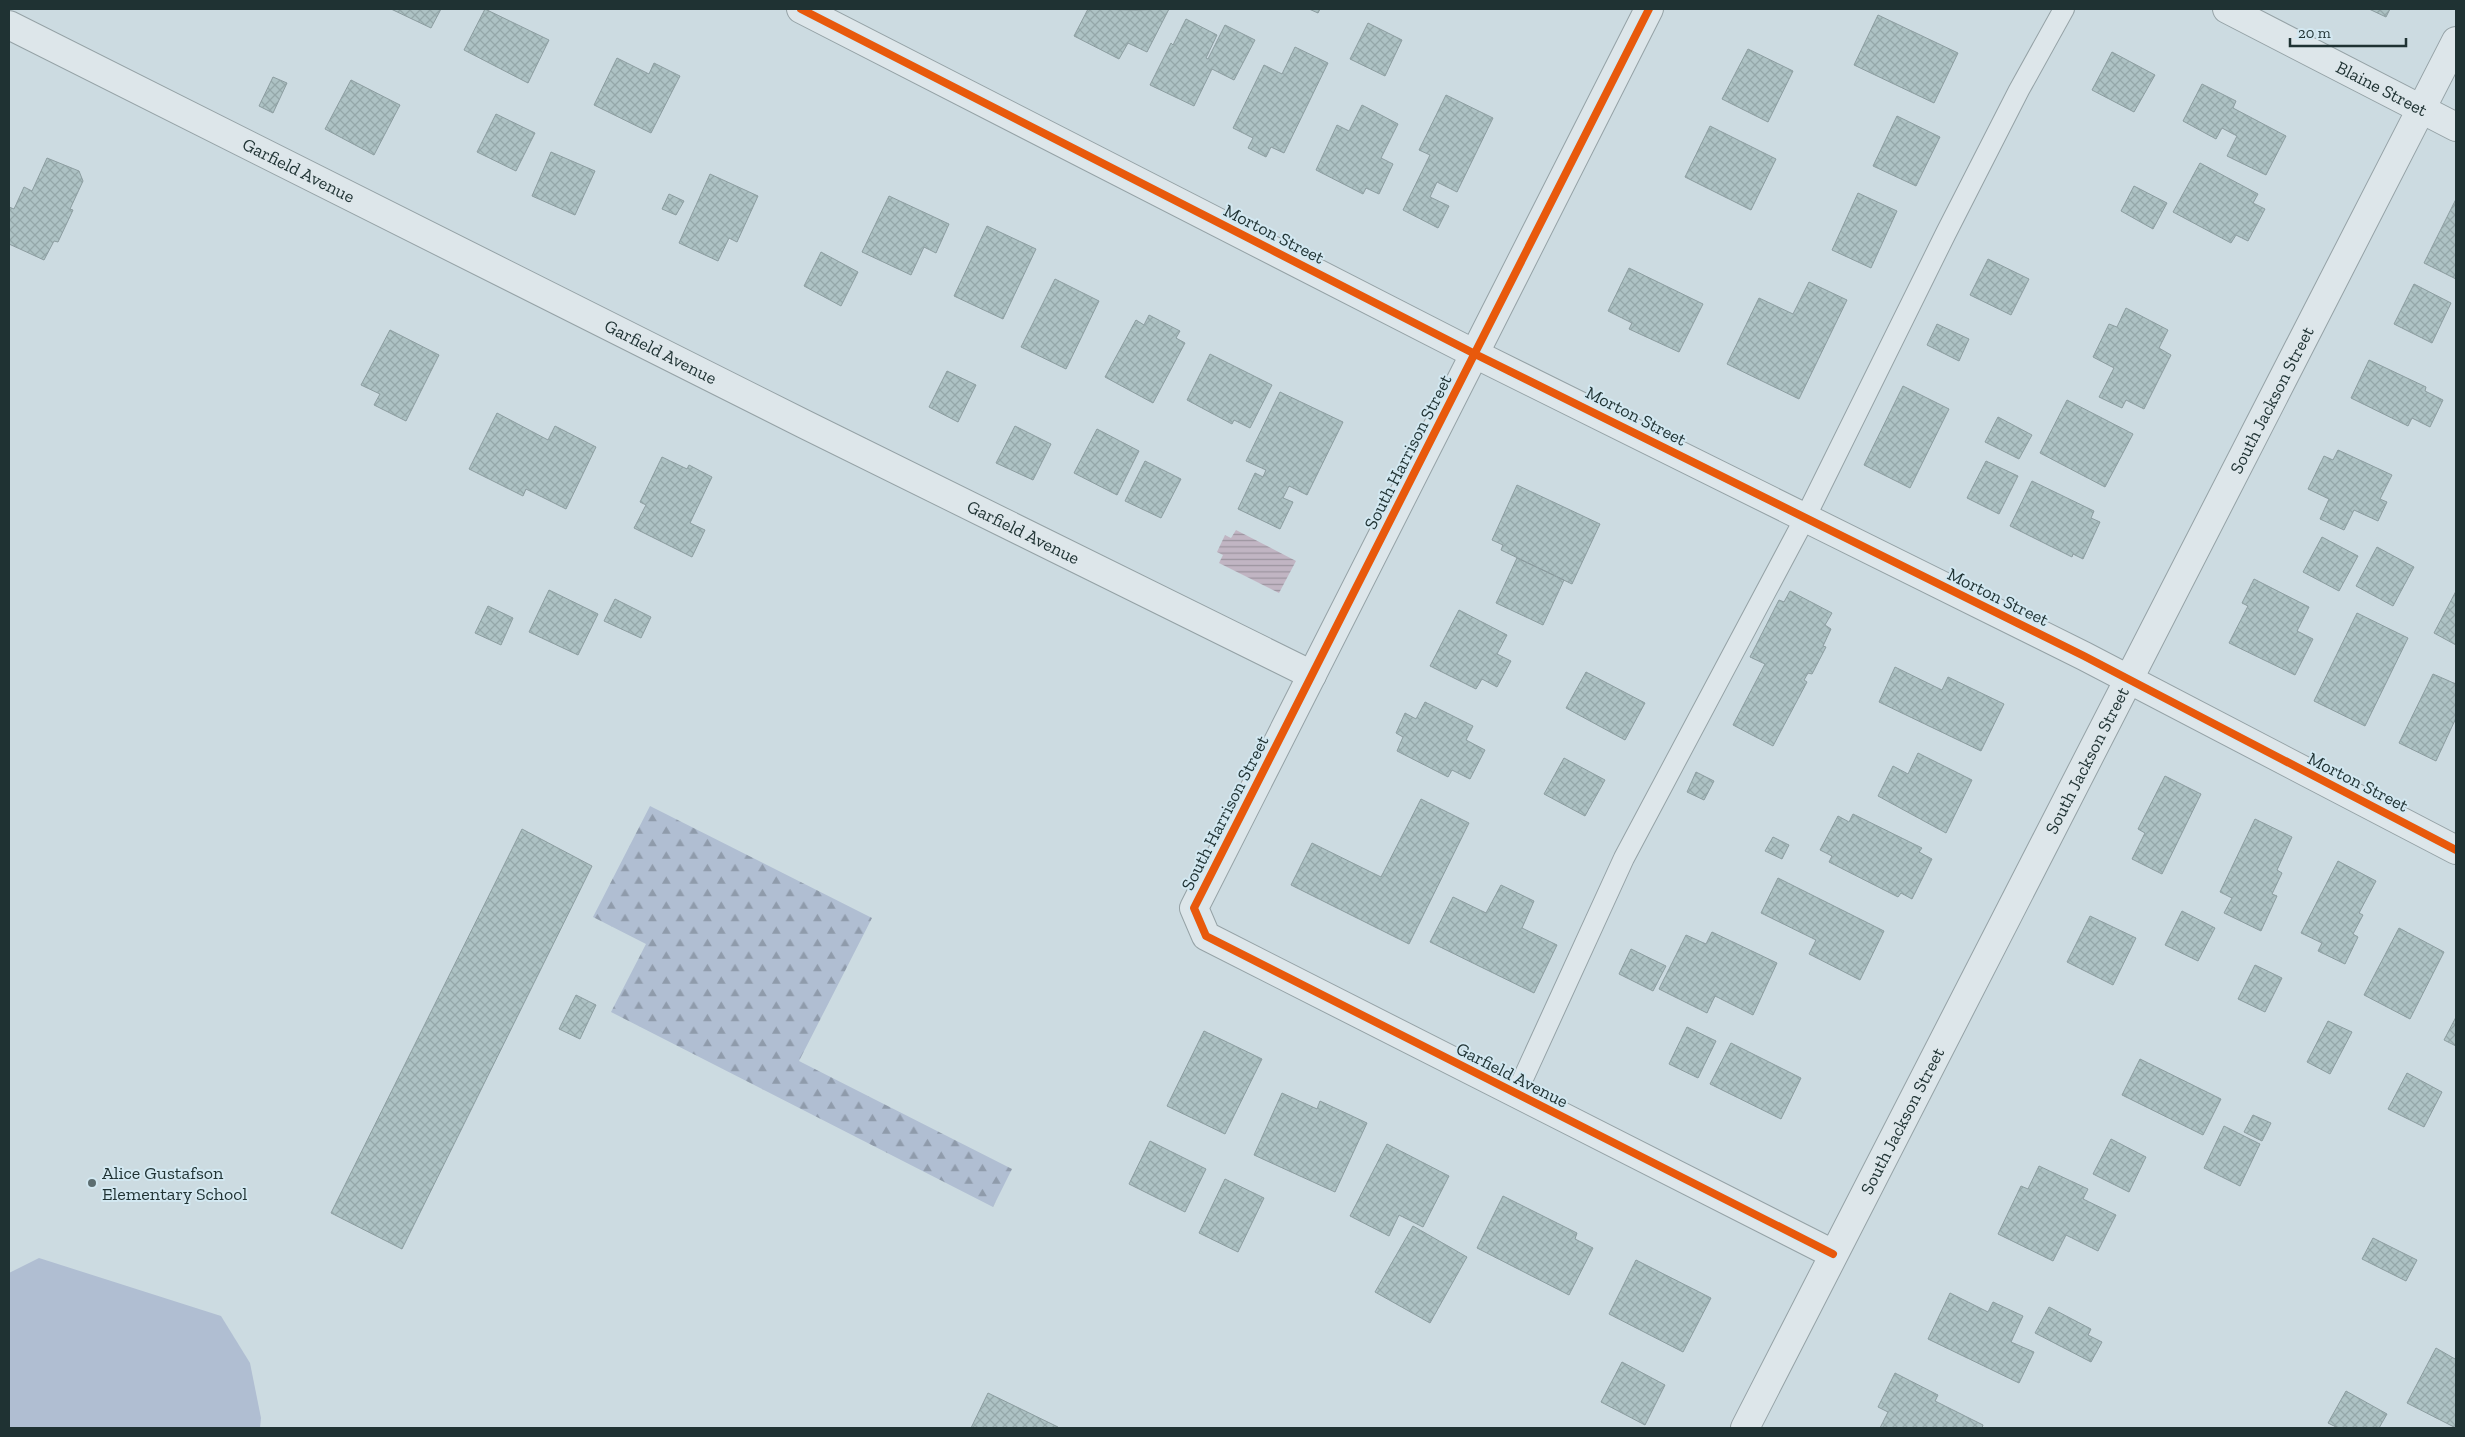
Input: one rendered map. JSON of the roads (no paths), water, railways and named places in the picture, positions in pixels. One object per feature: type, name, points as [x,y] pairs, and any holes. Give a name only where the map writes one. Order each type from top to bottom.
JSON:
[{"type":"street","name":"Morton Street","points":[[801,9],[1476,354],[2128,679],[2456,850]]},
{"type":"street","name":"South Harrison Street","points":[[1194,908],[1476,354],[1648,9]]},
{"type":"street","name":"Blaine Street","points":[[2227,9],[2456,127]]},
{"type":"street","name":"Garfield Avenue","points":[[9,25],[804,424],[1312,675]]},
{"type":"street","name":"South Jackson Street","points":[[1745,1428],[2456,40]]},
{"type":"street","name":"Garfield Avenue","points":[[1194,908],[1206,936],[1833,1254]]},
{"type":"lane","points":[[1516,1094],[1624,858],[1805,518],[1950,224],[2019,90],[2064,9]]},
{"type":"place","name":"Alice Gustafson Elementary School","points":[[92,1183]]}]
